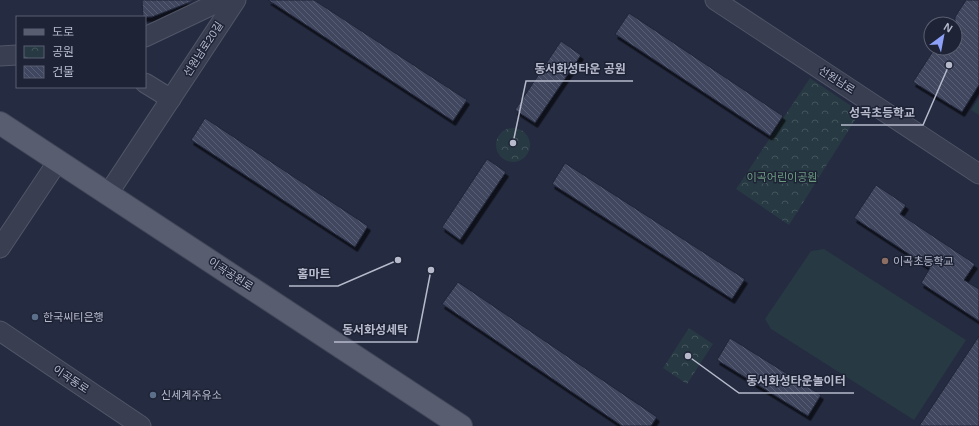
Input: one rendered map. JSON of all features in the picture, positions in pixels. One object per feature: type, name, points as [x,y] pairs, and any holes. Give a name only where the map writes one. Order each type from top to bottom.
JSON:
[{"type":"main road","name":"이곡공원로","points":[[0,123],[461,426]]},
{"type":"street","points":[[146,37],[223,0]]},
{"type":"street","name":"선원남로20길","points":[[108,194],[236,0]]},
{"type":"street","name":"선원남로","points":[[715,0],[979,174]]},
{"type":"street","points":[[0,56],[16,55]]},
{"type":"street","points":[[146,84],[171,99]]},
{"type":"street","points":[[0,248],[58,161]]},
{"type":"street","name":"이곡동로","points":[[0,331],[141,426]]},
{"type":"green space","name":"이곡어린이공원","points":[[810,78],[860,112],[789,225],[736,189]]},
{"type":"green space","points":[[979,98],[979,115],[971,110]]},
{"type":"green space","points":[[510,128],[516,128],[520,129],[527,135],[530,145],[529,152],[523,159],[516,162],[510,162],[506,161],[499,155],[496,148],[496,142],[497,138],[503,131]]},
{"type":"green space","points":[[824,249],[966,340],[914,420],[771,329],[765,319],[811,251]]},
{"type":"green space","points":[[689,328],[713,344],[687,384],[663,368]]},
{"type":"building","points":[[142,0],[193,0],[152,17],[143,16]]},
{"type":"building","points":[[268,0],[314,0],[467,100],[453,121]]},
{"type":"building","points":[[966,0],[979,0],[979,85],[962,112],[913,82],[930,56],[963,56],[963,16],[956,16]]},
{"type":"building","points":[[629,13],[783,116],[770,136],[615,34]]},
{"type":"building","points":[[561,41],[581,55],[535,123],[515,110]]},
{"type":"building","points":[[205,118],[368,226],[355,247],[191,140]]},
{"type":"building","points":[[487,159],[506,172],[460,240],[442,227]]},
{"type":"building","points":[[565,163],[745,279],[732,299],[552,184]]},
{"type":"building","points":[[876,185],[906,205],[900,214],[975,264],[964,280],[979,289],[979,321],[921,283],[930,268],[854,218]]},
{"type":"building","points":[[458,282],[657,417],[651,426],[622,426],[442,304]]},
{"type":"building","points":[[979,336],[979,426],[919,426]]},
{"type":"building","points":[[730,338],[821,395],[808,416],[717,360]]},
{"type":"place","name":"성곡초등학교","points":[[949,65]]},
{"type":"place","name":"동서화성타운 공원","points":[[513,143]]},
{"type":"place","name":"홈마트","points":[[398,260]]},
{"type":"place","name":"이곡초등학교","points":[[885,261]]},
{"type":"place","name":"동서화성세탁","points":[[431,270]]},
{"type":"place","name":"한국씨티은행","points":[[35,317]]},
{"type":"place","name":"동서화성타운놀이터","points":[[688,356]]},
{"type":"place","name":"신세계주유소","points":[[153,395]]}]
